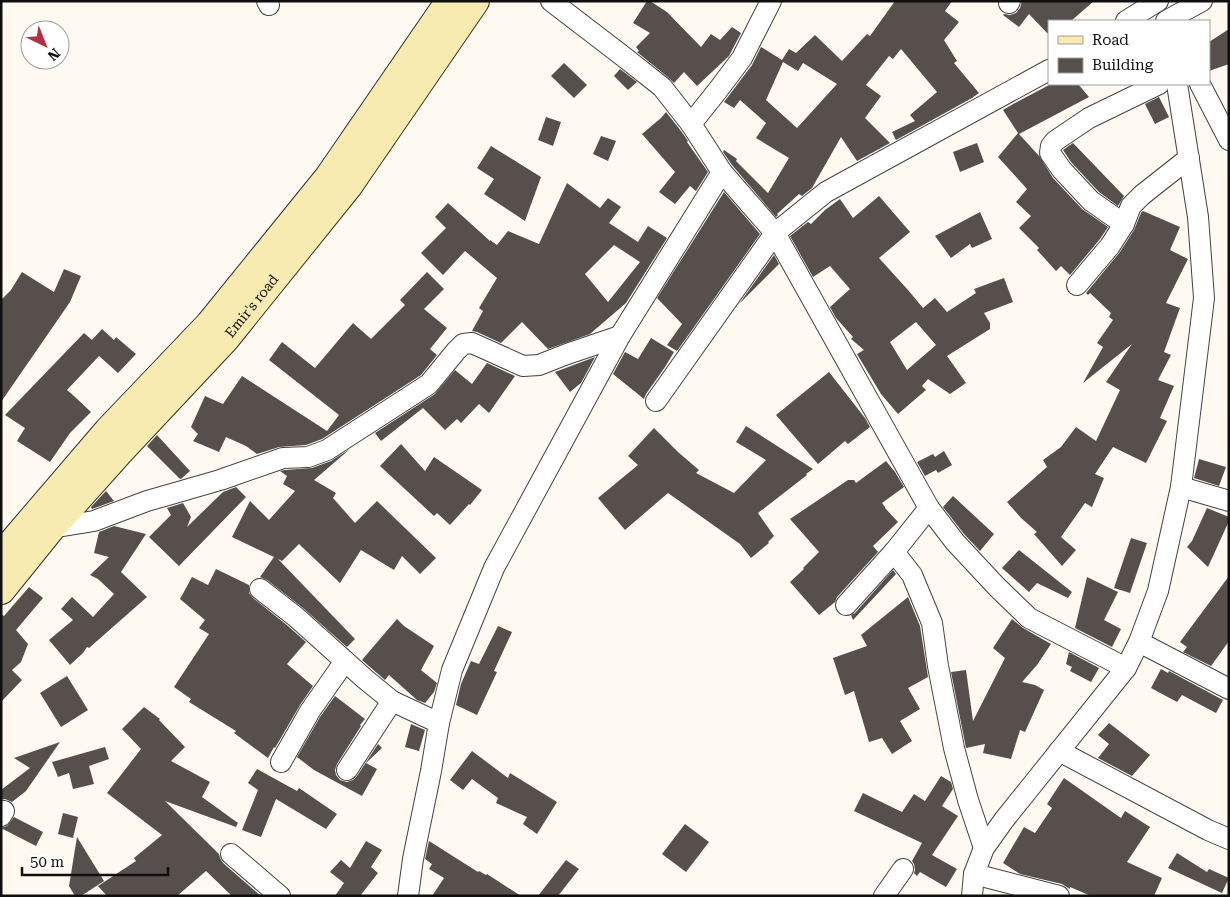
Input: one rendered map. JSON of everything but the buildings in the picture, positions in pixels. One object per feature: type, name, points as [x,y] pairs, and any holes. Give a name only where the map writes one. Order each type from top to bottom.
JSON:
[{"type":"main road","name":"Emir's road","points":[[1,556],[108,431],[210,324],[329,177],[450,1]]},
{"type":"main road","name":"Emir's road","points":[[1,590],[51,528],[225,339],[268,286],[348,186],[475,1]]},
{"type":"street","points":[[551,1],[662,88],[691,124],[722,172],[775,233],[928,508],[955,542],[1029,618],[1126,668]]},
{"type":"street","points":[[691,124],[742,58],[771,1]]},
{"type":"street","points":[[1130,20],[1202,1]]},
{"type":"street","points":[[656,401],[775,233],[826,192],[1048,71]]},
{"type":"street","points":[[1124,224],[1091,201],[1062,170],[1050,152],[1051,146],[1055,141],[1089,118],[1158,85]]},
{"type":"street","points":[[972,896],[974,874],[984,848],[1004,820],[1126,668],[1140,642],[1158,592],[1180,487],[1204,298],[1198,218],[1177,85]]},
{"type":"street","points":[[1201,85],[1229,140]]},
{"type":"street","points":[[1077,285],[1110,246],[1124,224],[1132,206],[1142,195],[1189,158]]},
{"type":"street","points":[[408,896],[413,859],[432,771],[439,724],[452,670],[494,568],[620,336],[722,172]]},
{"type":"street","points":[[51,528],[94,521],[146,501],[220,480],[284,458],[308,457],[327,450],[429,384],[463,344],[472,343],[523,366],[539,365],[620,336]]},
{"type":"street","points":[[1180,487],[1229,501]]},
{"type":"street","points":[[846,604],[894,552],[928,508]]},
{"type":"street","points":[[894,552],[912,575],[932,623],[938,666],[954,748],[968,800],[984,848]]},
{"type":"street","points":[[260,589],[296,617],[392,701],[439,724]]},
{"type":"street","points":[[1140,642],[1229,689]]},
{"type":"street","points":[[281,762],[310,710],[346,661]]},
{"type":"street","points":[[347,770],[392,701]]},
{"type":"street","points":[[1059,751],[1208,830],[1229,839]]},
{"type":"street","points":[[232,854],[280,896]]},
{"type":"street","points":[[884,896],[903,869]]},
{"type":"street","points":[[974,874],[1059,896]]}]
